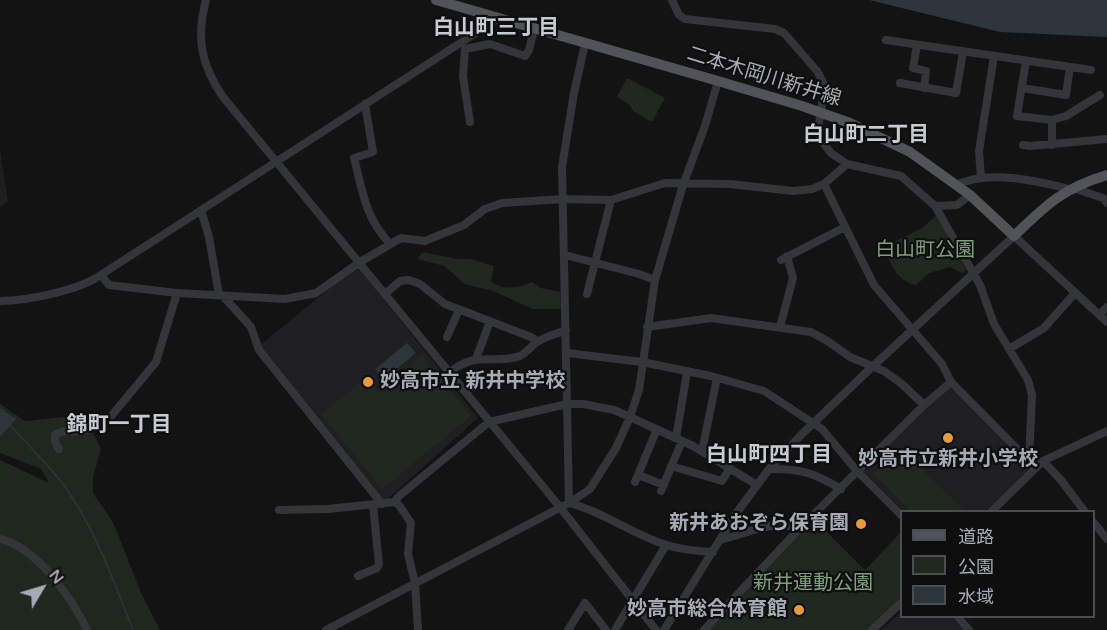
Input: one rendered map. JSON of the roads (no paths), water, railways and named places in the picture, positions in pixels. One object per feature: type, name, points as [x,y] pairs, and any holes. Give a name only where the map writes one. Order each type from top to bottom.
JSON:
[{"type":"main road","name":"二本木岡川新井線","points":[[436,0],[718,81],[850,123],[910,152],[970,195],[1014,236]]},
{"type":"main road","points":[[1014,236],[1044,207],[1071,188],[1107,175]]},
{"type":"street","points":[[206,0],[200,36],[209,74],[223,98],[559,506],[656,630]]},
{"type":"street","points":[[672,0],[679,15],[685,19],[775,29],[784,33],[818,71],[823,82],[821,112],[816,135],[831,153],[847,164],[901,176],[935,206],[974,274],[994,324],[1028,380],[1032,395],[1032,464]]},
{"type":"street","points":[[0,301],[64,291],[84,285],[364,105],[463,46],[499,18]]},
{"type":"street","points":[[463,46],[490,44],[525,56],[529,50],[534,29]]},
{"type":"street","points":[[886,40],[1091,70]]},
{"type":"street","points":[[569,503],[562,167],[574,93],[585,44]]},
{"type":"street","points":[[917,45],[913,68],[926,71],[924,88]]},
{"type":"street","points":[[463,46],[462,76],[470,122]]},
{"type":"street","points":[[900,83],[956,93],[963,52]]},
{"type":"street","points":[[981,178],[980,140],[994,56]]},
{"type":"street","points":[[1026,61],[1017,116],[1052,120],[1066,116],[1100,95]]},
{"type":"street","points":[[1022,88],[1066,95],[1070,67]]},
{"type":"street","points":[[326,630],[559,506],[569,503],[590,489],[616,448],[639,390],[655,280],[682,185],[705,126],[718,81]]},
{"type":"street","points":[[364,105],[373,152],[354,158],[368,213],[376,229],[390,244]]},
{"type":"street","points":[[1052,120],[1052,145]]},
{"type":"street","points":[[1023,145],[1052,145],[1107,139]]},
{"type":"street","points":[[101,275],[109,285],[177,293],[298,298],[316,293],[360,262],[401,238],[425,242],[464,225],[486,208],[497,205],[563,199],[610,200],[665,183],[730,184],[793,192],[812,189],[824,184],[847,164]]},
{"type":"street","points":[[956,185],[970,179],[981,178],[1022,180],[1071,188],[1103,198],[1107,203]]},
{"type":"street","points":[[824,184],[874,285],[942,364],[951,382],[1032,464]]},
{"type":"street","points":[[935,206],[957,205],[970,195]]},
{"type":"street","points":[[587,294],[610,200]]},
{"type":"street","points":[[201,210],[221,295],[251,327],[259,350],[378,505],[379,564],[377,568],[358,576]]},
{"type":"street","points":[[780,327],[793,278],[784,258],[845,227]]},
{"type":"street","points":[[664,630],[735,515],[769,469],[813,422],[1014,236],[1107,322]]},
{"type":"street","points":[[565,255],[655,280]]},
{"type":"street","points":[[385,294],[400,281],[409,279],[420,284],[445,304],[531,337],[537,342]]},
{"type":"street","points":[[59,449],[55,442],[55,435],[60,432],[80,431],[100,426],[108,420],[150,371],[160,353],[177,293]]},
{"type":"street","points":[[1009,349],[1044,328],[1076,293]]},
{"type":"street","points":[[1099,315],[1107,307]]},
{"type":"street","points":[[447,337],[459,310]]},
{"type":"street","points":[[647,327],[711,318],[811,332],[849,357],[884,370],[924,405]]},
{"type":"street","points":[[476,359],[490,321]]},
{"type":"street","points":[[449,373],[459,365],[476,359],[517,356],[532,348],[537,342],[566,330]]},
{"type":"street","points":[[567,353],[642,362],[764,391],[813,422],[829,436],[857,471],[900,514]]},
{"type":"street","points":[[657,429],[636,478],[662,488],[679,439],[687,372]]},
{"type":"street","points":[[702,451],[717,378]]},
{"type":"street","points":[[704,630],[800,528],[924,405],[951,382]]},
{"type":"street","points":[[279,510],[378,505],[394,502],[489,422],[567,404],[584,404],[614,410],[702,451],[757,485]]},
{"type":"street","points":[[993,510],[1032,464],[1107,431]]},
{"type":"street","points":[[1043,460],[1084,510]]},
{"type":"street","points":[[671,466],[722,481],[730,468]]},
{"type":"street","points":[[769,469],[798,469],[818,475],[841,489]]},
{"type":"street","points":[[394,502],[399,505],[411,523],[408,554],[415,583],[418,630]]},
{"type":"street","points":[[569,503],[591,510],[666,545],[712,552]]},
{"type":"street","points":[[1095,524],[1107,539]]},
{"type":"street","points":[[720,540],[765,526],[785,525],[800,528]]},
{"type":"street","points":[[0,539],[23,549],[39,561],[77,611],[87,630]]},
{"type":"street","points":[[615,630],[666,545]]},
{"type":"street","points":[[568,630],[585,603],[606,630]]},
{"type":"street","points":[[872,630],[900,604]]},
{"type":"street","points":[[959,618],[969,630]]},
{"type":"water","points":[[869,0],[1107,0],[1107,37],[1000,32]]},
{"type":"water","points":[[407,343],[416,353],[384,380],[375,369]]},
{"type":"water","points":[[0,408],[16,419],[0,437]]},
{"type":"waterway","points":[[10,425],[63,484],[85,518],[133,630]]},
{"type":"place","name":"妙高市立 新井中学校","points":[[368,382]]},
{"type":"place","name":"妙高市立新井小学校","points":[[948,438]]},
{"type":"place","name":"新井あおぞら保育園","points":[[861,524]]},
{"type":"place","name":"妙高市総合体育館","points":[[799,610]]},
{"type":"district","name":"白山町三丁目","points":[[496,28]]},
{"type":"district","name":"白山町二丁目","points":[[866,135]]},
{"type":"district","name":"錦町一丁目","points":[[119,425]]},
{"type":"district","name":"白山町四丁目","points":[[769,455]]},
{"type":"park label","name":"白山町公園","points":[[925,251]]},
{"type":"park label","name":"新井運動公園","points":[[813,584]]}]
